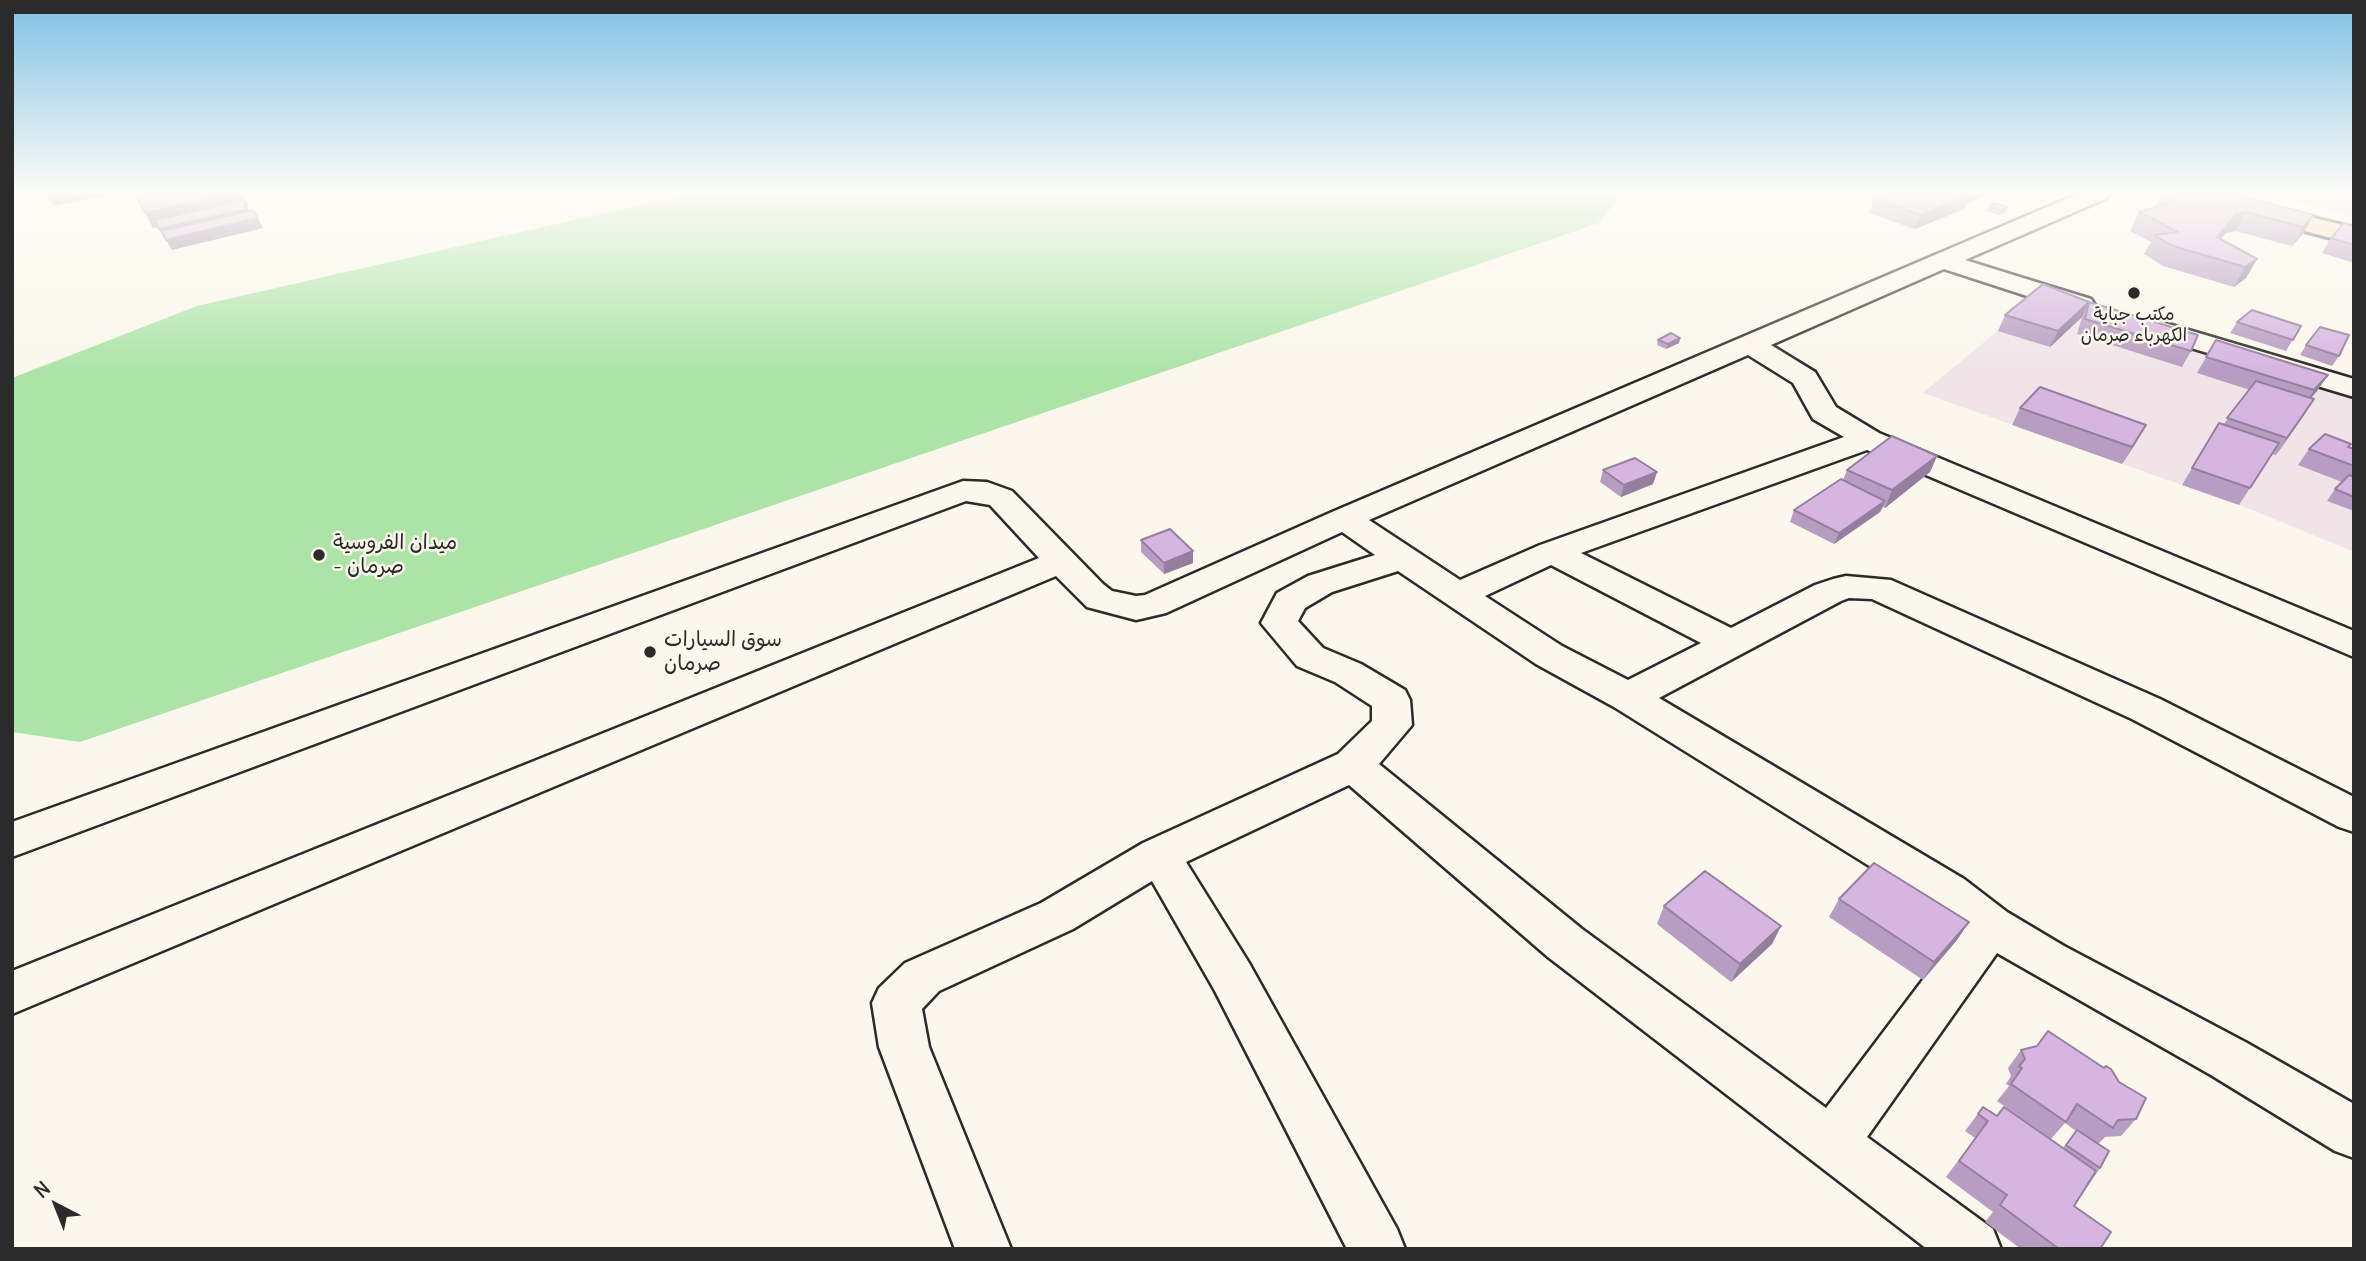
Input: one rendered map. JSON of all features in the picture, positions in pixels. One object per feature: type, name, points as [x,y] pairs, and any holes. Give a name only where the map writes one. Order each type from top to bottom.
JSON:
[{"type":"street","points":[[12,840],[947,494],[974,491],[1001,498],[1100,599],[1136,608],[1153,605],[1345,519],[1964,252]]},
{"type":"street","points":[[1943,261],[2354,388]]},
{"type":"street","points":[[1750,344],[1805,378],[1824,413],[1868,439],[2354,645]]},
{"type":"street","points":[[1457,595],[1552,552],[1868,439]]},
{"type":"street","points":[[1345,519],[1549,655],[1628,696],[1948,892],[1991,925],[2048,960],[2229,1059],[2354,1133]]},
{"type":"street","points":[[1552,552],[1730,643]]},
{"type":"street","points":[[983,1249],[904,1046],[896,1003],[922,977],[1057,916],[1159,855],[1353,765],[1392,724],[1391,700],[1348,673],[1310,657],[1279,623],[1290,601],[1320,584],[1402,558]]},
{"type":"street","points":[[12,993],[1062,561]]},
{"type":"street","points":[[1628,696],[1828,593],[1846,587],[1878,588],[2146,709],[2354,816]]},
{"type":"street","points":[[1353,765],[1565,943],[1973,1249]]},
{"type":"street","points":[[1159,855],[1232,977],[1377,1249]]},
{"type":"street","points":[[1832,1143],[1991,925]]},
{"type":"shaded area","points":[[2036,299],[2354,393],[2354,552],[2255,511],[1923,393]]},
{"type":"green space","name":"ميدان الفروسية - صرمان","points":[[434,252],[1515,252],[80,742],[12,732],[12,378],[197,306]]},
{"type":"building","points":[[2193,252],[2244,252],[2257,259],[2245,267]]},
{"type":"building","points":[[2043,284],[2089,302],[2058,331],[2005,315]]},
{"type":"building","points":[[2089,302],[2198,335],[2191,351],[2085,319]]},
{"type":"building","points":[[2252,310],[2301,326],[2293,340],[2237,322]]},
{"type":"building","points":[[2320,327],[2349,335],[2339,356],[2306,345]]},
{"type":"building","points":[[1671,333],[1680,338],[1668,344],[1658,340]]},
{"type":"building","points":[[2216,340],[2328,375],[2314,390],[2206,357]]},
{"type":"building","points":[[2256,381],[2314,399],[2287,438],[2227,418]]},
{"type":"building","points":[[2040,387],[2146,425],[2132,447],[2020,408]]},
{"type":"building","points":[[2219,423],[2279,443],[2250,488],[2192,468]]},
{"type":"building","points":[[2325,434],[2351,444],[2348,447],[2354,449],[2354,466],[2309,449]]},
{"type":"building","points":[[1892,436],[1937,456],[1892,490],[1847,470]]},
{"type":"building","points":[[1635,458],[1657,472],[1624,485],[1603,470]]},
{"type":"building","points":[[2349,475],[2354,477],[2354,497],[2335,489]]},
{"type":"building","points":[[1841,479],[1885,501],[1839,533],[1794,510]]},
{"type":"building","points":[[1170,529],[1193,551],[1164,563],[1141,540]]},
{"type":"building","points":[[1874,863],[1969,922],[1934,962],[1839,899]]},
{"type":"building","points":[[1705,871],[1781,926],[1740,964],[1664,906]]},
{"type":"building","points":[[2048,1031],[2104,1068],[2106,1066],[2111,1069],[2119,1082],[2146,1098],[2136,1119],[2118,1120],[2113,1128],[2077,1104],[2066,1122],[2011,1084],[2025,1059],[2021,1050],[2037,1046]]},
{"type":"building","points":[[1983,1107],[1997,1116],[2004,1107],[2096,1171],[2074,1206],[2111,1232],[2100,1249],[2059,1249],[2000,1205],[2007,1195],[1959,1161],[1988,1121],[1978,1114]]},
{"type":"building","points":[[2077,1130],[2109,1151],[2100,1168],[2066,1145]]},
{"type":"place","name":"مكتب جباية الكهرباء صرمان","points":[[2134,293]]},
{"type":"place","name":"ميدان الفروسية - صرمان","points":[[319,555]]},
{"type":"place","name":"سوق السيارات صرمان","points":[[650,652]]}]
